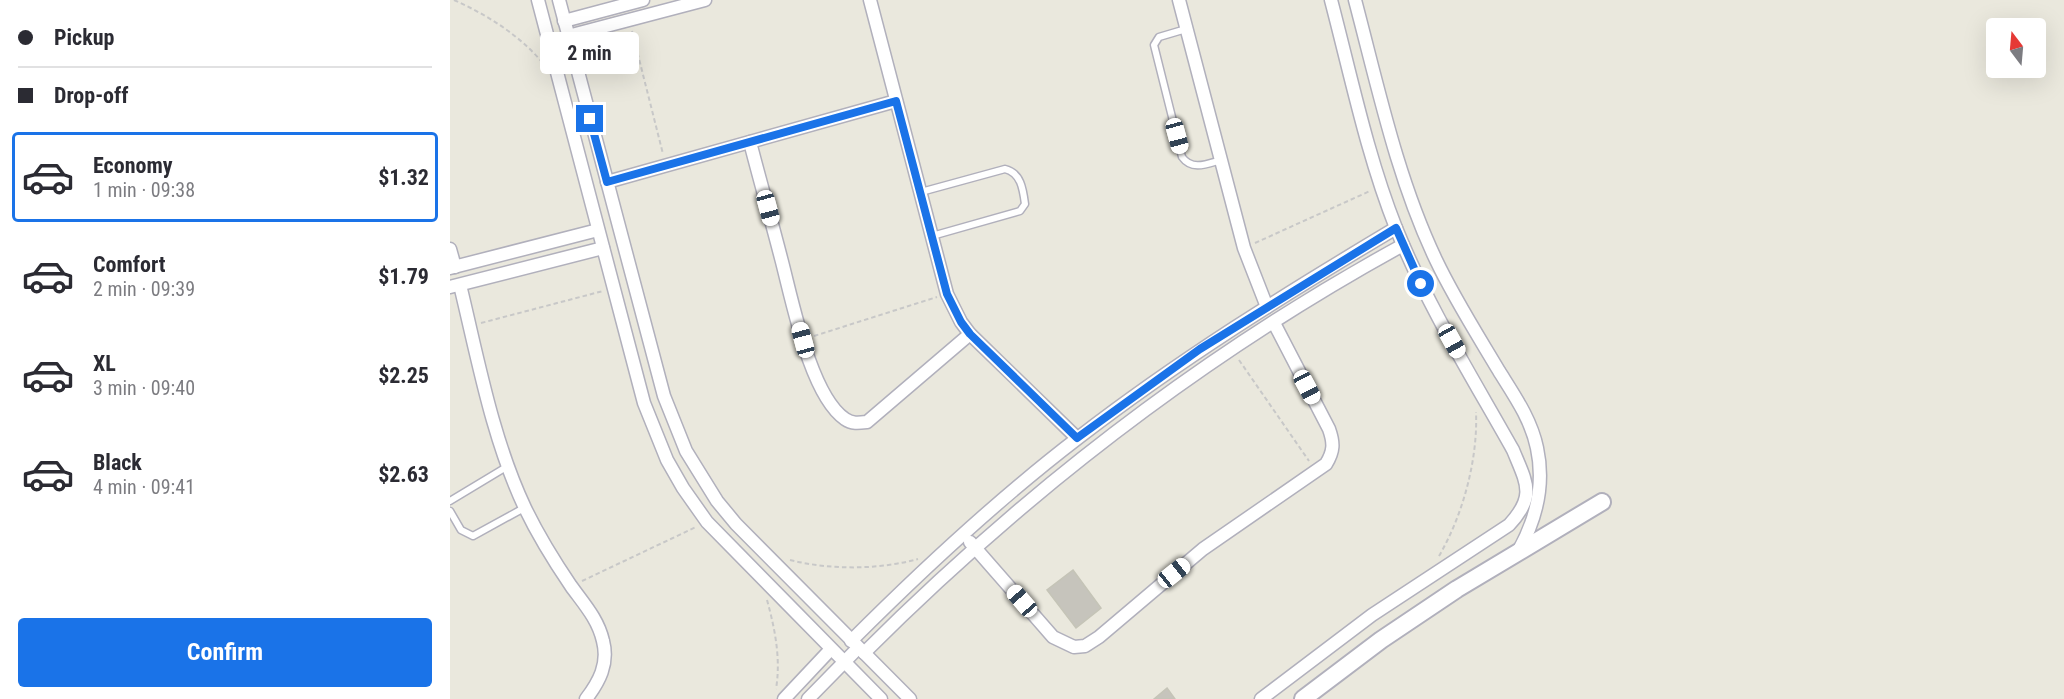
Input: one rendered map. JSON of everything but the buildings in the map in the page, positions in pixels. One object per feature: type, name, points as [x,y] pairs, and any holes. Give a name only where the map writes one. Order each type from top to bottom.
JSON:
[{"type":"street","points":[[538,0],[644,403],[654,432],[683,488],[707,522],[880,699]]},
{"type":"street","points":[[559,0],[664,396],[686,451],[700,477],[736,524],[910,699]]},
{"type":"street","points":[[564,21],[643,0]]},
{"type":"street","points":[[568,36],[705,0]]},
{"type":"street","points":[[870,0],[947,294],[970,334],[1077,438]]},
{"type":"street","points":[[963,534],[1053,637],[1074,647],[1085,646],[1099,637],[1203,549],[1326,464],[1332,453],[1334,441],[1263,309],[1244,248],[1179,0]]},
{"type":"street","points":[[1261,699],[1372,615],[1509,525],[1523,510],[1527,496],[1523,474],[1514,450],[1430,300],[1396,228],[1381,186],[1331,0]]},
{"type":"street","points":[[1355,0],[1396,157],[1420,225],[1451,290],[1520,406],[1533,434],[1540,463],[1539,494],[1532,525],[1518,552]]},
{"type":"street","points":[[607,182],[896,101]]},
{"type":"street","points":[[750,142],[809,360],[838,414],[856,424],[876,417],[970,334]]},
{"type":"street","points":[[808,699],[944,551],[1077,438],[1182,362],[1263,309],[1396,228]]},
{"type":"street","points":[[450,249],[452,268],[598,230]]},
{"type":"street","points":[[858,647],[1088,452],[1191,376],[1343,278],[1403,244]]},
{"type":"street","points":[[586,699],[599,682],[604,663],[604,643],[598,624],[546,548],[525,508],[508,466],[470,326],[455,286],[603,248]]},
{"type":"street","points":[[1303,699],[1381,640],[1456,589],[1602,502]]},
{"type":"street","points":[[780,695],[831,649]]},
{"type":"lane","points":[[1187,29],[1159,37],[1154,45],[1182,157],[1188,164],[1196,166],[1221,160]]},
{"type":"lane","points":[[920,192],[1005,169],[1014,172],[1020,178],[1025,204],[1020,211],[932,236]]},
{"type":"lane","points":[[450,501],[508,466]]},
{"type":"lane","points":[[450,512],[461,530],[473,536],[525,508]]},
{"type":"path","points":[[454,0],[482,13],[512,33],[545,67]]},
{"type":"path","points":[[629,20],[666,165]]},
{"type":"path","points":[[1244,248],[1381,186]]},
{"type":"path","points":[[470,326],[614,288]]},
{"type":"path","points":[[803,340],[947,294]]},
{"type":"path","points":[[1232,350],[1316,471]]},
{"type":"path","points":[[1436,561],[1456,519],[1467,486],[1474,452],[1476,405]]},
{"type":"path","points":[[571,586],[707,522]]},
{"type":"path","points":[[790,560],[837,567],[873,566],[909,561],[944,551]]},
{"type":"path","points":[[767,599],[778,655],[780,695]]},
{"type":"route","points":[[590,119],[607,182],[896,101],[947,294],[953,308],[979,344],[1077,438],[1200,349],[1396,228],[1421,284]]}]
